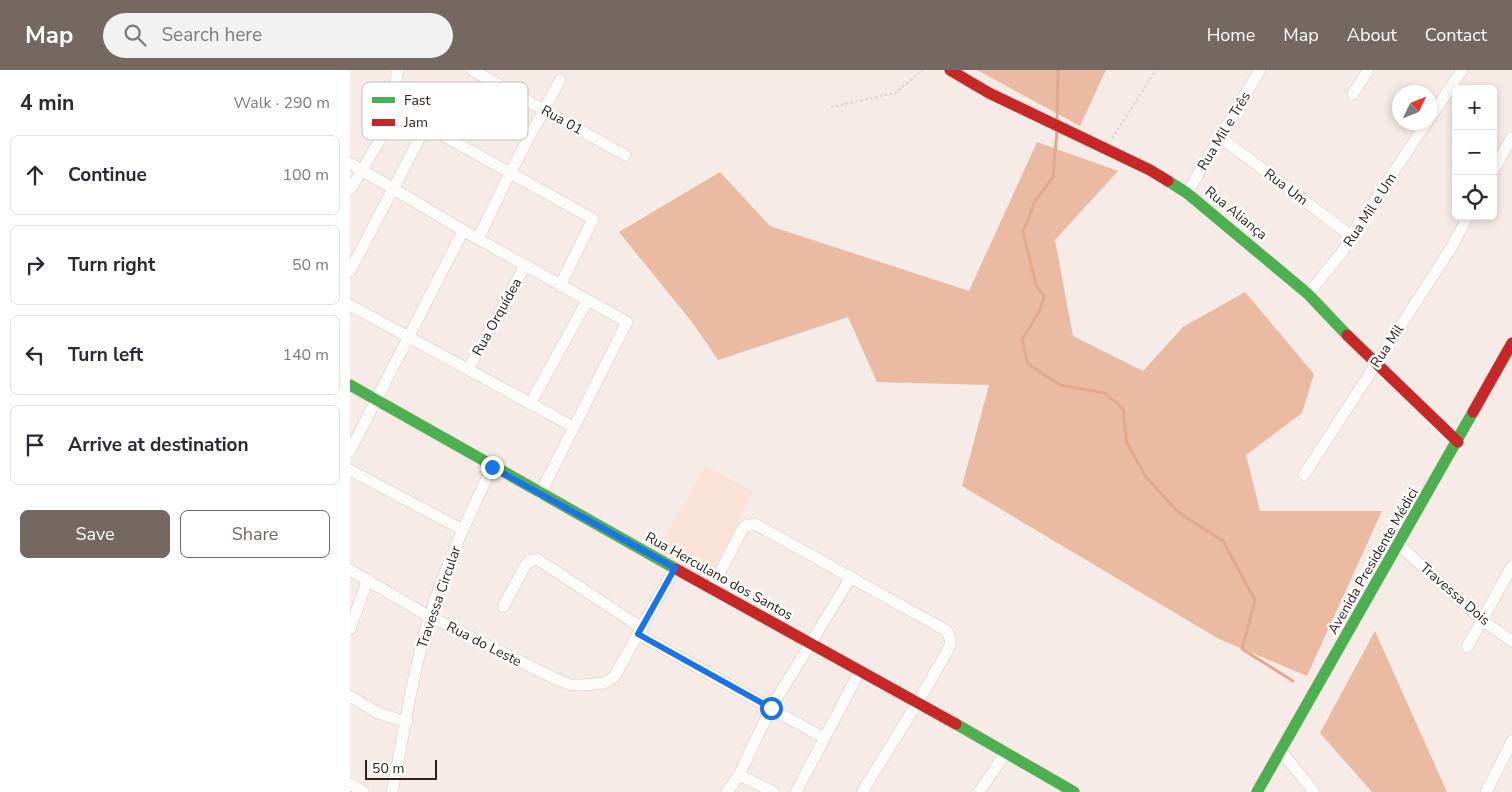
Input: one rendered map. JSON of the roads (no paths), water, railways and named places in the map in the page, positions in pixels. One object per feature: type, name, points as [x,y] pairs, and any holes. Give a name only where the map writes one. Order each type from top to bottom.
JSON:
[{"type":"street","name":"Rua 01","points":[[472,70],[494,82]]},
{"type":"street","name":"Rua Aliança","points":[[950,70],[989,93],[1150,170],[1187,193],[1308,294],[1375,364],[1458,442]]},
{"type":"street","name":"Rua Mil e Três","points":[[1187,193],[1260,70]]},
{"type":"street","points":[[1353,94],[1368,70]]},
{"type":"street","points":[[1437,108],[1462,70]]},
{"type":"street","points":[[528,139],[560,80]]},
{"type":"street","name":"Rua 01","points":[[528,101],[625,155]]},
{"type":"street","name":"Rua Mil e Um","points":[[1308,294],[1343,251],[1422,130]]},
{"type":"street","points":[[1497,164],[1512,137]]},
{"type":"street","name":"Rua Um","points":[[1221,138],[1351,236]]},
{"type":"street","points":[[350,190],[380,140]]},
{"type":"street","points":[[350,271],[392,187],[418,140]]},
{"type":"street","points":[[452,140],[593,219],[560,286]]},
{"type":"street","points":[[478,239],[528,140]]},
{"type":"street","points":[[350,163],[478,239],[627,322],[572,426],[540,494]]},
{"type":"street","name":"Rua Mil","points":[[1304,475],[1450,248],[1466,220]]},
{"type":"street","points":[[350,451],[407,336],[463,230]]},
{"type":"street","name":"Rua Orquídea","points":[[469,368],[526,266]]},
{"type":"street","points":[[530,404],[587,301]]},
{"type":"street","points":[[350,305],[469,368],[572,426]]},
{"type":"street","name":"Avenida Presidente Médici","points":[[1256,792],[1458,442],[1512,344]]},
{"type":"street","name":"Rua Herculano dos Santos","points":[[350,385],[540,494],[918,702],[1074,792]]},
{"type":"street","name":"Travessa Circular","points":[[392,792],[411,688],[430,617],[463,530],[492,467]]},
{"type":"street","points":[[350,470],[463,530]]},
{"type":"street","points":[[712,588],[742,530],[750,524],[755,524],[935,622],[950,636],[948,648],[918,702],[862,792]]},
{"type":"street","name":"Travessa Dois","points":[[1399,545],[1482,620],[1512,641]]},
{"type":"street","points":[[503,607],[525,566],[537,559],[640,631],[824,738]]},
{"type":"street","points":[[1467,647],[1512,566]]},
{"type":"street","points":[[640,631],[675,568]]},
{"type":"street","name":"Rua do Leste","points":[[350,570],[430,617],[470,635],[541,673],[571,685],[598,684],[610,681],[619,671],[640,631]]},
{"type":"street","points":[[727,792],[739,774],[771,708],[851,577]]},
{"type":"street","points":[[350,629],[368,579]]},
{"type":"street","points":[[796,792],[860,671]]},
{"type":"street","points":[[350,696],[378,713],[406,722]]},
{"type":"street","points":[[1486,792],[1512,741]]},
{"type":"street","points":[[1281,751],[1314,792]]},
{"type":"street","points":[[979,792],[1006,752]]},
{"type":"street","points":[[739,774],[774,792]]},
{"type":"street","points":[[350,784],[363,792]]},
{"type":"waterway","points":[[1057,119],[1058,70]]},
{"type":"waterway","points":[[1057,131],[1053,177],[1035,201],[1023,232],[1036,285],[1044,297],[1040,310],[1022,340],[1028,364],[1060,385],[1105,393],[1123,409],[1127,443],[1146,477],[1178,512],[1223,541],[1255,600],[1242,649],[1293,681]]}]
